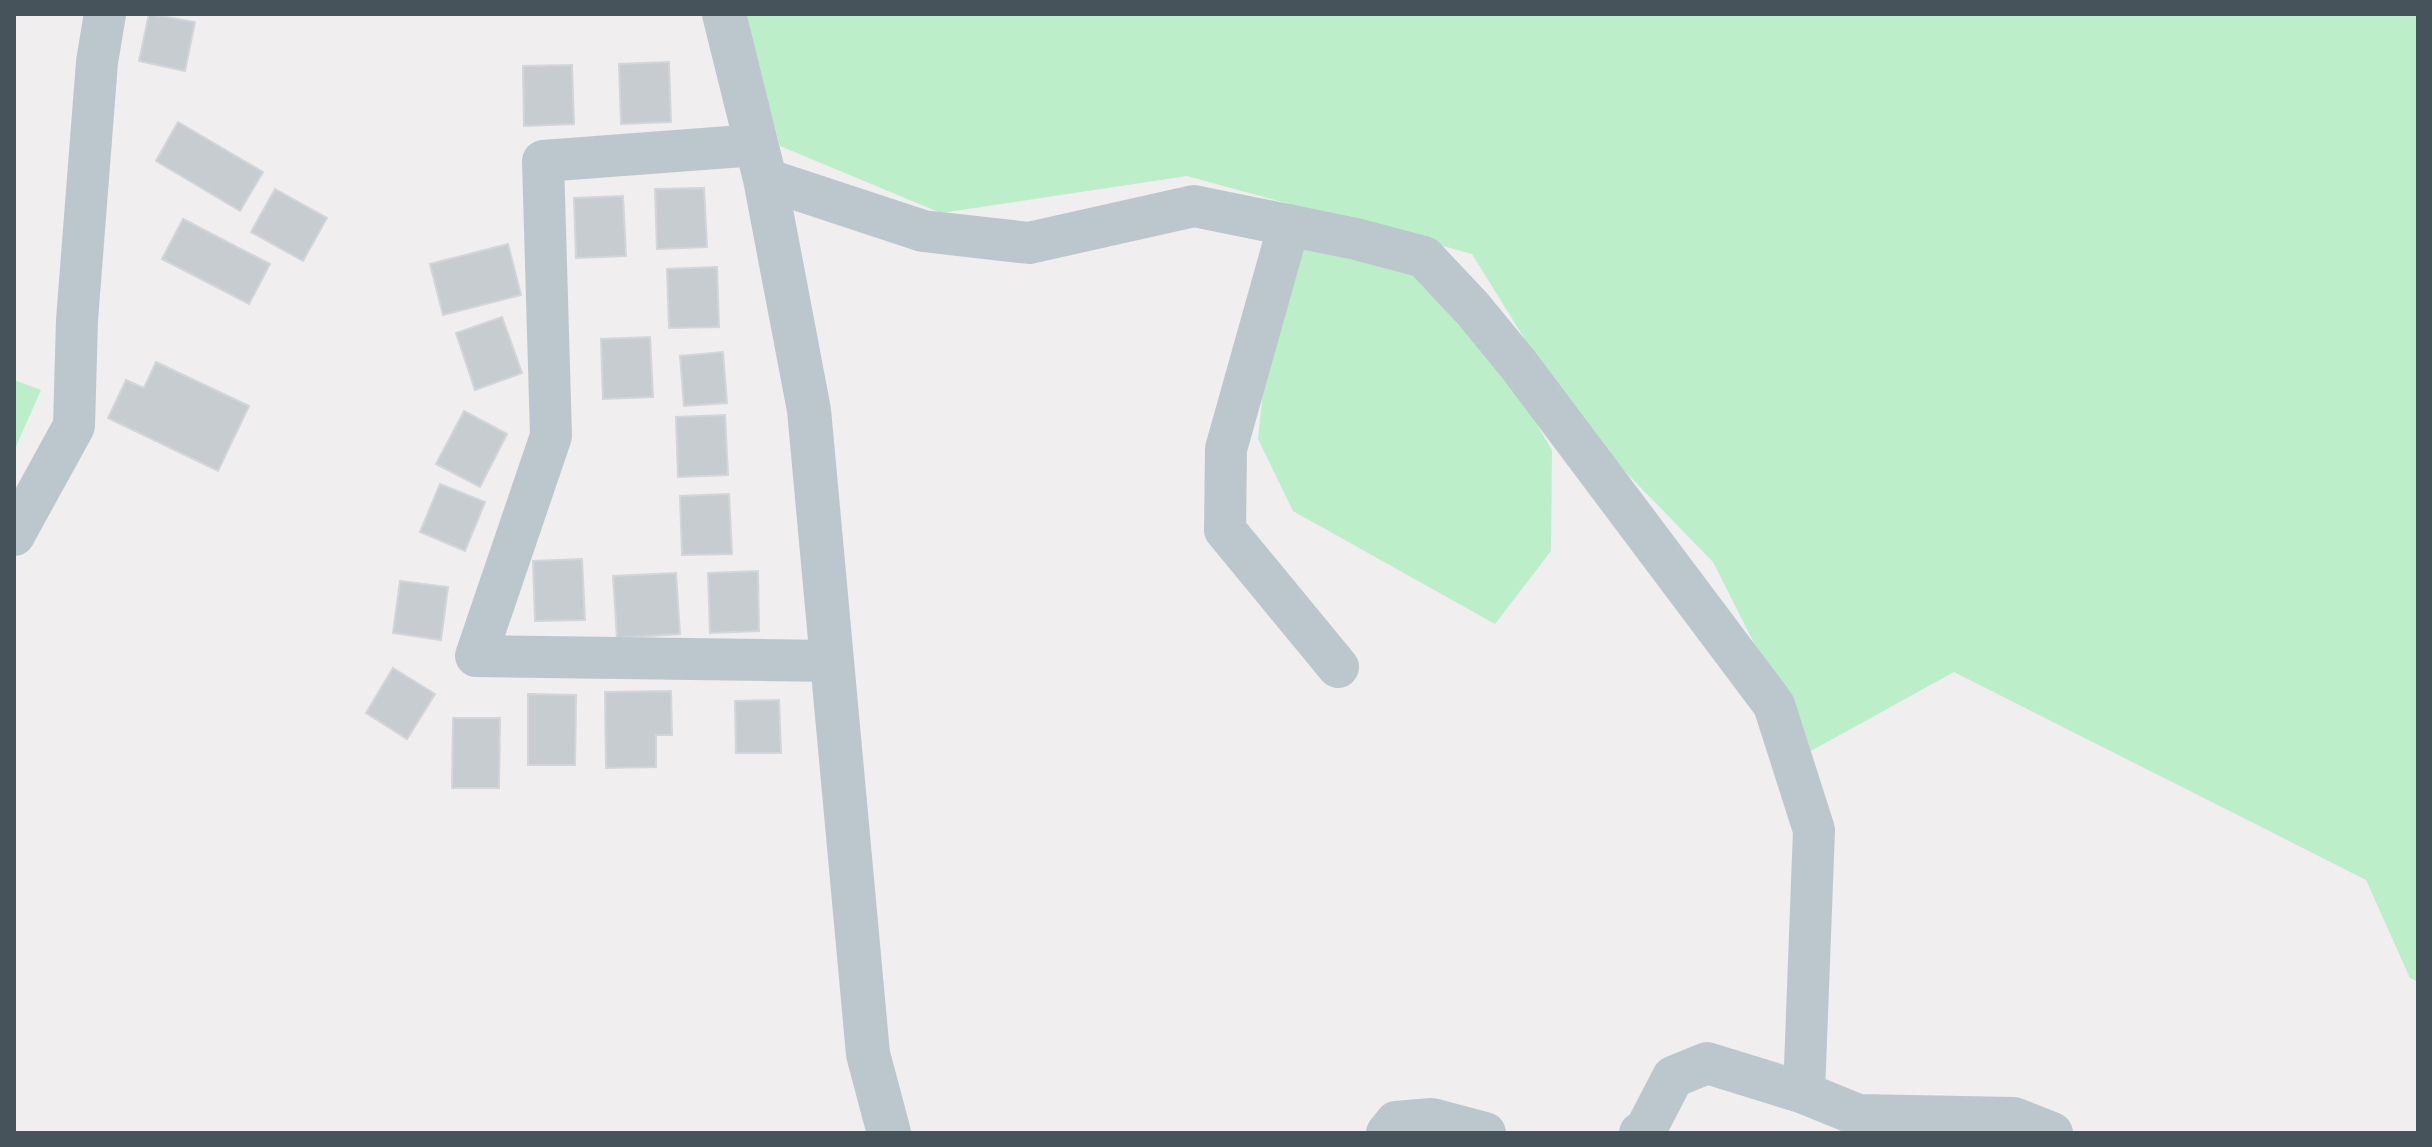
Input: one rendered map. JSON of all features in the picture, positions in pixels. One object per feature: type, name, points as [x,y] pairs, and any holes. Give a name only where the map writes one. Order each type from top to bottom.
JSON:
[{"type":"street","points":[[14,535],[74,426],[77,320],[97,62],[105,14]]},
{"type":"street","points":[[724,14],[760,162],[809,410],[868,1054],[889,1133]]},
{"type":"street","points":[[831,661],[476,656],[551,436],[543,161],[760,162],[923,231],[1029,243],[1194,206],[1424,257],[1472,308],[1518,364],[1774,705],[1814,830],[1804,1093]]},
{"type":"street","points":[[1289,225],[1226,449],[1225,530],[1338,667]]},
{"type":"street","points":[[1640,1133],[1646,1129],[1673,1077],[1707,1063],[1804,1093],[1858,1115],[2014,1118],[2052,1133]]},
{"type":"street","points":[[1387,1133],[1396,1122],[1432,1119],[1485,1133]]},
{"type":"green space","points":[[744,14],[2418,14],[2418,982],[2410,978],[2366,880],[1954,672],[1809,752],[1713,562],[1574,419],[1472,254],[1187,176],[941,213],[780,146]]},
{"type":"green space","points":[[1293,243],[1400,251],[1484,334],[1552,450],[1551,551],[1495,624],[1293,511],[1258,439],[1267,352]]},
{"type":"green space","points":[[14,380],[41,390],[14,451]]},
{"type":"building","points":[[149,14],[195,22],[185,71],[139,61]]},
{"type":"building","points":[[669,62],[671,122],[621,124],[619,64]]},
{"type":"building","points":[[572,65],[574,124],[524,126],[523,66]]},
{"type":"building","points":[[178,122],[263,172],[240,211],[156,161]]},
{"type":"building","points":[[704,188],[707,247],[657,249],[655,189]]},
{"type":"building","points":[[275,189],[327,218],[303,261],[251,232]]},
{"type":"building","points":[[623,196],[626,256],[576,258],[574,198]]},
{"type":"building","points":[[183,219],[270,264],[249,304],[162,259]]},
{"type":"building","points":[[508,244],[521,295],[443,315],[430,264]]},
{"type":"building","points":[[717,267],[719,327],[669,328],[667,269]]},
{"type":"building","points":[[502,317],[522,373],[475,390],[456,333]]},
{"type":"building","points":[[650,337],[653,397],[603,399],[601,339]]},
{"type":"building","points":[[723,352],[727,403],[684,406],[680,356]]},
{"type":"building","points":[[156,362],[249,406],[218,471],[108,418],[126,380],[144,388]]},
{"type":"building","points":[[464,411],[507,434],[480,487],[436,464]]},
{"type":"building","points":[[725,415],[728,475],[678,477],[676,417]]},
{"type":"building","points":[[440,484],[485,502],[465,551],[420,532]]},
{"type":"building","points":[[729,494],[732,554],[682,555],[680,496]]},
{"type":"building","points":[[582,559],[585,620],[535,621],[533,561]]},
{"type":"building","points":[[758,571],[759,631],[710,633],[708,573]]},
{"type":"building","points":[[676,573],[680,634],[617,638],[613,576]]},
{"type":"building","points":[[400,581],[448,587],[441,640],[393,633]]},
{"type":"building","points":[[393,668],[435,694],[407,739],[366,713]]},
{"type":"building","points":[[671,691],[672,735],[656,735],[656,767],[606,768],[605,692]]},
{"type":"building","points":[[528,694],[576,695],[575,765],[528,765]]},
{"type":"building","points":[[779,700],[781,753],[736,753],[735,701]]},
{"type":"building","points":[[453,718],[500,718],[499,788],[452,788]]}]
